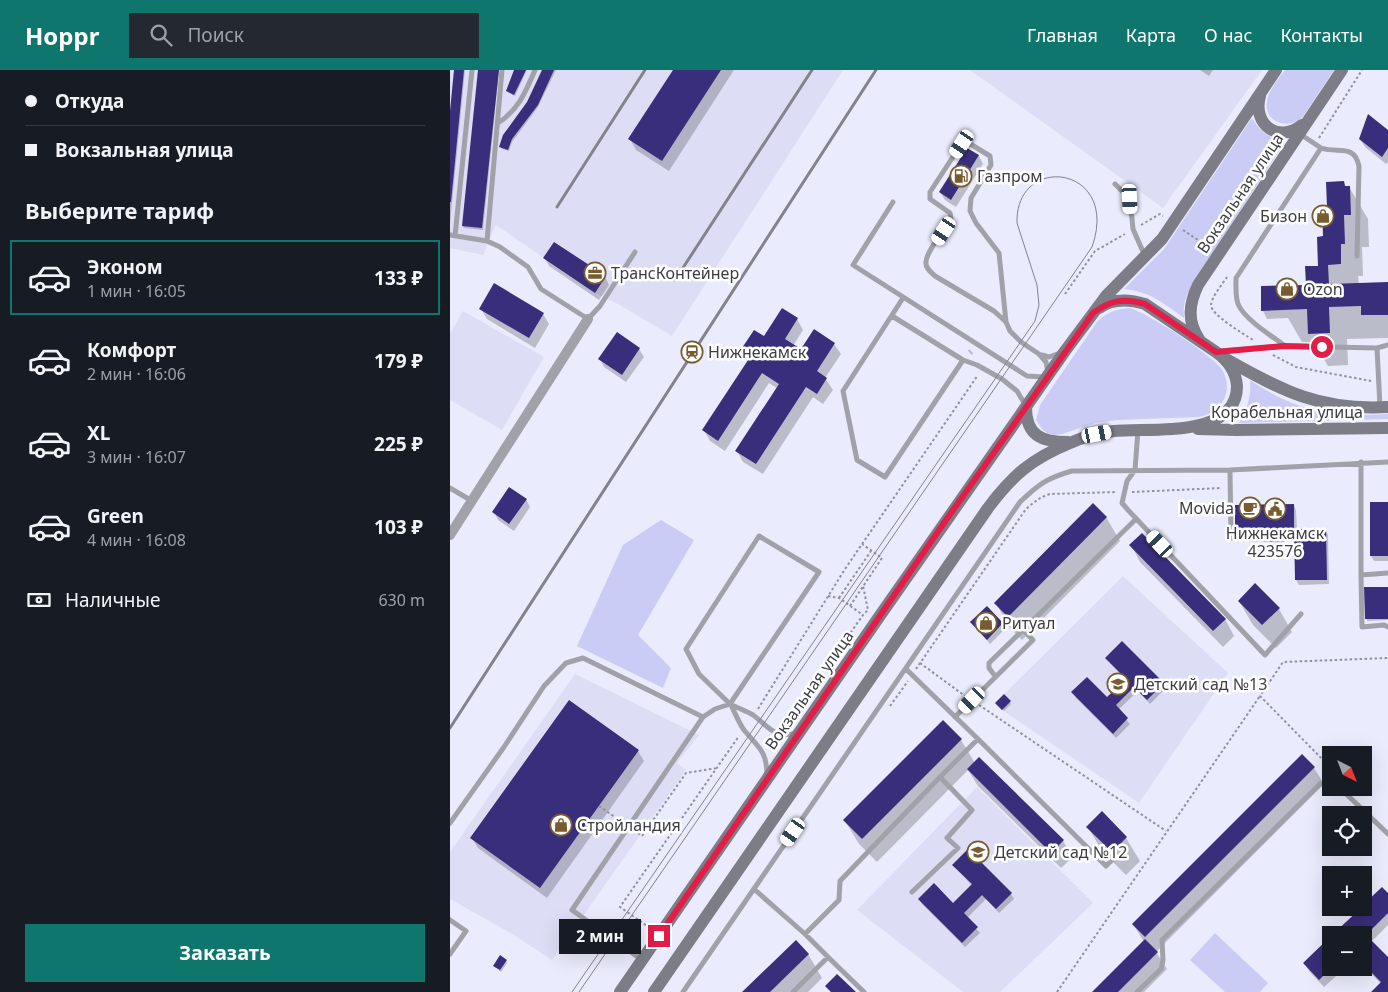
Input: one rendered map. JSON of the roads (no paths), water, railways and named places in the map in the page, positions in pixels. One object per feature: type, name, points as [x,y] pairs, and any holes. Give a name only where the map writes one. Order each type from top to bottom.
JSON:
[{"type":"main road","name":"Вокзальная улица","points":[[620,992],[1065,351],[1093,313],[1123,278],[1158,244],[1174,223],[1276,70]]},
{"type":"main road","name":"Вокзальная улица","points":[[1200,341],[1191,321],[1190,304],[1194,294],[1342,70]]},
{"type":"main road","points":[[1261,91],[1258,110],[1262,120],[1270,129],[1279,133],[1288,133],[1296,130],[1308,120]]},
{"type":"main road","name":"Вокзальная улица","points":[[1026,407],[1028,424],[1037,436],[1053,442],[1070,442],[1114,431],[1185,428],[1208,423],[1218,418],[1232,403],[1236,392],[1236,382],[1232,370],[1220,354],[1158,311],[1136,301],[1115,301],[1104,305],[1093,313]]},
{"type":"main road","name":"Корабельная улица","points":[[1220,354],[1266,381],[1305,399],[1350,407],[1384,408]]},
{"type":"main road","name":"Корабельная улица","points":[[1185,428],[1236,430],[1388,428]]},
{"type":"main road","name":"Вокзальная улица","points":[[654,992],[1001,491],[1027,465],[1070,442]]},
{"type":"street","points":[[450,536],[588,318]]},
{"type":"lane","points":[[472,70],[453,236],[486,241],[500,247],[528,267],[541,289],[588,318],[600,306],[635,252]]},
{"type":"lane","points":[[486,241],[502,70]]},
{"type":"lane","points":[[498,124],[510,116],[520,103],[535,70]]},
{"type":"lane","points":[[1299,134],[1321,148],[1348,151],[1354,153],[1357,158],[1359,166],[1357,256]]},
{"type":"lane","points":[[1006,322],[994,311],[935,276],[925,263],[951,219],[950,213],[930,199],[930,192],[962,144],[967,142],[990,156],[991,165],[971,198],[970,211],[976,223],[999,253],[1006,322],[1010,331],[1021,342],[1049,358],[1065,351]]},
{"type":"lane","points":[[1284,346],[1250,319],[1239,307],[1236,278],[1321,148]]},
{"type":"lane","points":[[1114,184],[1130,199],[1133,230],[1146,257]]},
{"type":"lane","points":[[893,202],[853,265],[1027,376],[1036,378],[1048,376],[1046,362],[1039,354]]},
{"type":"lane","points":[[903,298],[843,391],[857,460],[885,476],[963,360]]},
{"type":"lane","points":[[892,316],[963,360],[983,368],[1012,386],[1022,398],[1026,407]]},
{"type":"lane","points":[[1220,354],[1263,347],[1377,348],[1388,345]]},
{"type":"lane","points":[[1377,348],[1379,382],[1384,408]]},
{"type":"lane","points":[[1138,430],[1135,470],[1126,481],[1122,503],[1136,519],[1265,654],[1301,614]]},
{"type":"lane","points":[[1362,462],[1362,626],[1384,625],[1388,627]]},
{"type":"lane","points":[[683,992],[1020,502],[1037,486],[1053,476],[1072,471],[1230,470],[1388,462]]},
{"type":"lane","points":[[1230,470],[1231,538],[1282,540]]},
{"type":"lane","points":[[450,488],[472,501]]},
{"type":"lane","points":[[995,676],[989,668],[990,663],[1136,519]]},
{"type":"lane","points":[[642,960],[572,910],[703,717],[715,709],[730,704],[819,572],[759,536],[686,649],[699,674],[730,704],[753,716],[771,731],[781,735],[790,735],[800,731]]},
{"type":"lane","points":[[1361,575],[1388,573]]},
{"type":"lane","points":[[956,717],[1033,640],[1023,630]]},
{"type":"lane","points":[[450,823],[504,747],[544,686],[566,663],[583,658],[703,717]]},
{"type":"lane","points":[[906,669],[1106,866],[1117,855]]},
{"type":"lane","points":[[730,704],[744,729],[760,746],[765,756],[766,780]]},
{"type":"lane","points":[[805,934],[839,900],[840,882],[978,739]]},
{"type":"lane","points":[[912,892],[958,848],[947,838],[972,810],[940,777]]},
{"type":"lane","points":[[1137,992],[1161,969],[1163,960],[1162,940],[1322,784]]},
{"type":"lane","points":[[1348,796],[1388,834]]},
{"type":"lane","points":[[754,889],[805,934],[864,992]]},
{"type":"lane","points":[[450,920],[466,932],[450,954]]},
{"type":"lane","points":[[793,992],[828,957]]},
{"type":"tram line","points":[[572,992],[1035,321],[1039,305],[1037,285],[1017,223],[1021,200],[1032,185],[1047,178],[1065,178],[1080,185],[1092,199],[1097,220],[1092,247],[579,992]]},
{"type":"railway","points":[[557,207],[645,70]]},
{"type":"railway","points":[[675,280],[812,70]]},
{"type":"railway","points":[[450,728],[876,70]]},
{"type":"place","name":"Газпром","points":[[961,176]]},
{"type":"place","name":"Бизон","points":[[1323,216]]},
{"type":"place","name":"ТрансКонтейнер","points":[[595,273]]},
{"type":"place","name":"Ozon","points":[[1287,289]]},
{"type":"place","name":"Нижнекамск","points":[[692,352]]},
{"type":"place","name":"Movida","points":[[1250,508]]},
{"type":"place","name":"Нижнекамск 423576","points":[[1275,509]]},
{"type":"place","name":"Ритуал","points":[[986,623]]},
{"type":"place","name":"Детский сад №13","points":[[1118,684]]},
{"type":"place","name":"Стройландия","points":[[561,825]]},
{"type":"place","name":"Детский сад №12","points":[[978,852]]}]
